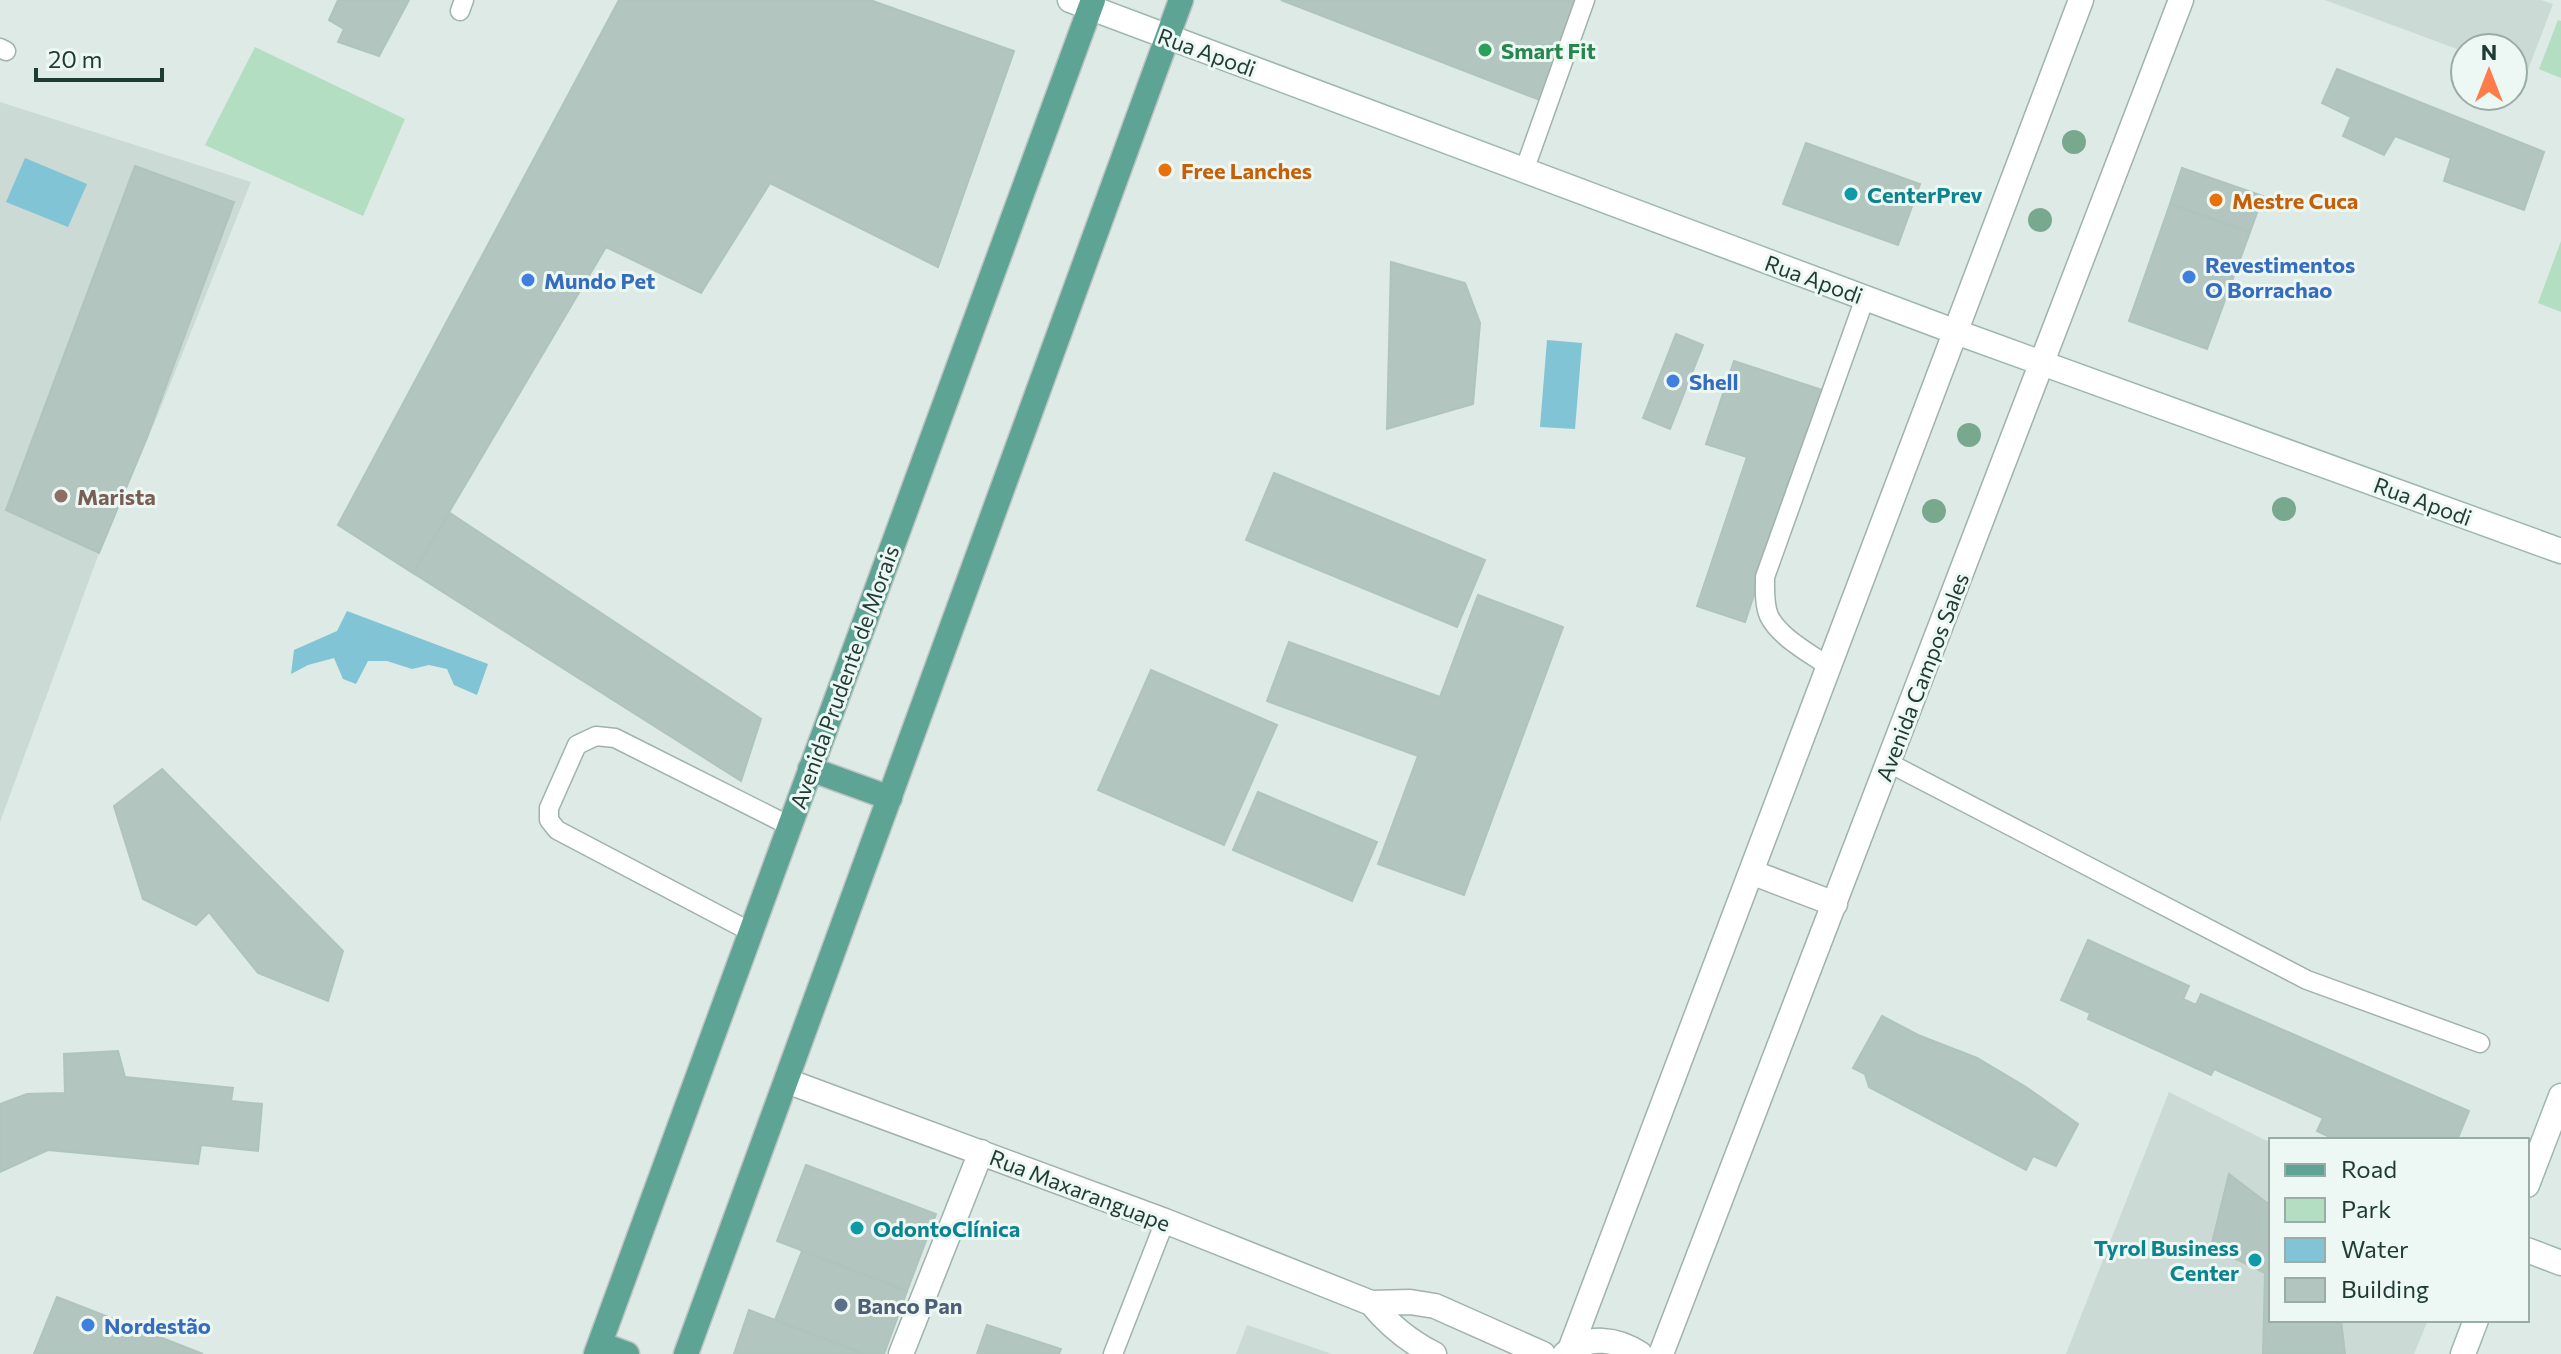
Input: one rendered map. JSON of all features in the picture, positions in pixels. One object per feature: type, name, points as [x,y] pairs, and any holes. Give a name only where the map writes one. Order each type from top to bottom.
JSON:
[{"type":"main road","points":[[686,1354],[1181,0]]},
{"type":"main road","name":"Avenida Prudente de Morais","points":[[598,1349],[790,826],[1084,3]]},
{"type":"main road","points":[[810,769],[890,798]]},
{"type":"main road","points":[[598,1349],[627,1354]]},
{"type":"street","points":[[1568,1352],[2081,0]]},
{"type":"street","name":"Avenida Campos Sales","points":[[1661,1354],[2181,0]]},
{"type":"street","name":"Rua Apodi","points":[[1084,3],[1167,38],[1956,332],[2561,551]]},
{"type":"street","points":[[1751,872],[1835,904]]},
{"type":"street","name":"Rua Maxaranguape","points":[[787,1081],[1165,1221],[1371,1303],[1410,1302],[1435,1306],[1543,1354]]},
{"type":"street","points":[[2529,1180],[2561,1096]]},
{"type":"street","points":[[901,1354],[981,1152]]},
{"type":"street","points":[[2529,1251],[2561,1263]]},
{"type":"street","name":"Rua Maxaranguape","points":[[1371,1303],[1401,1334],[1434,1354]]},
{"type":"street","points":[[2463,1354],[2475,1322]]},
{"type":"street","points":[[1568,1352],[1588,1342],[1608,1340],[1626,1345],[1640,1354]]},
{"type":"lane","points":[[1524,171],[1585,0]]},
{"type":"lane","points":[[1829,667],[1781,631],[1770,617],[1765,600],[1765,577],[1865,298]]},
{"type":"lane","points":[[751,932],[557,830],[549,820],[549,808],[577,745],[596,736],[615,738],[790,826]]},
{"type":"lane","points":[[1889,763],[2307,980],[2480,1043]]},
{"type":"lane","points":[[1113,1354],[1165,1221]]},
{"type":"shaded area","points":[[2325,0],[2541,0],[2553,4],[2529,67],[2529,32],[2449,32],[2449,46]]},
{"type":"shaded area","name":"Marista","points":[[0,102],[251,182],[99,553],[0,822]]},
{"type":"shaded area","points":[[2169,1092],[2269,1142],[2269,1322],[2427,1322],[2414,1354],[2066,1354]]},
{"type":"shaded area","points":[[1247,1325],[1332,1354],[1236,1354]]},
{"type":"green space","points":[[2558,20],[2561,21],[2561,78],[2539,69]]},
{"type":"green space","points":[[255,47],[405,119],[363,216],[205,145]]},
{"type":"green space","points":[[2561,241],[2561,312],[2538,303]]},
{"type":"water","points":[[25,158],[87,184],[68,227],[6,202]]},
{"type":"water","points":[[1547,340],[1582,343],[1575,429],[1540,427]]},
{"type":"water","points":[[347,611],[488,664],[477,695],[454,685],[447,669],[429,665],[412,669],[387,661],[368,661],[356,684],[343,679],[334,658],[308,665],[291,674],[294,650],[337,631]]},
{"type":"building","points":[[338,0],[409,0],[379,56],[338,42],[344,29],[329,20]]},
{"type":"building","name":"Mundo Pet","points":[[619,0],[870,0],[1014,51],[938,267],[770,183],[701,293],[606,247],[413,573],[338,525]]},
{"type":"building","name":"Smart Fit","points":[[1281,0],[1579,0],[1540,100]]},
{"type":"building","points":[[2337,69],[2544,152],[2524,210],[2444,181],[2451,158],[2395,136],[2384,155],[2343,136],[2351,117],[2322,103]]},
{"type":"building","name":"CenterPrev","points":[[1806,143],[1920,184],[1898,245],[1783,204]]},
{"type":"building","points":[[135,166],[234,202],[146,440],[99,553],[6,510]]},
{"type":"building","name":"Mestre Cuca","points":[[2182,168],[2263,196],[2250,232],[2170,204]]},
{"type":"building","name":"Revestimentos O Borrachao","points":[[2170,204],[2250,232],[2207,349],[2129,321]]},
{"type":"building","points":[[1391,262],[1465,283],[1480,323],[1473,404],[1387,429]]},
{"type":"building","name":"Shell","points":[[1676,334],[1703,345],[1670,429],[1643,418]]},
{"type":"building","points":[[1734,361],[1822,390],[1745,622],[1697,606],[1747,457],[1706,444]]},
{"type":"building","points":[[1274,473],[1485,560],[1457,627],[1246,540]]},
{"type":"building","points":[[450,513],[761,719],[741,781],[413,573]]},
{"type":"building","points":[[1478,595],[1563,627],[1464,895],[1378,864],[1418,756],[1267,701],[1289,642],[1440,697]]},
{"type":"building","points":[[1151,670],[1277,725],[1224,845],[1098,790]]},
{"type":"building","points":[[162,769],[343,951],[328,1001],[258,973],[209,912],[196,925],[143,899],[114,806]]},
{"type":"building","points":[[1258,792],[1377,842],[1352,901],[1233,850]]},
{"type":"building","points":[[2088,940],[2189,986],[2183,999],[2196,1005],[2201,994],[2469,1111],[2458,1138],[2332,1138],[2317,1131],[2323,1118],[2214,1069],[2211,1075],[2088,1019],[2090,1013],[2061,1000]]},
{"type":"building","points":[[1882,1016],[1918,1035],[1977,1058],[2026,1087],[2078,1124],[2056,1166],[2033,1156],[2026,1170],[1869,1087],[1865,1074],[1853,1068]]},
{"type":"building","points":[[118,1051],[125,1077],[233,1088],[231,1101],[262,1104],[258,1151],[201,1145],[198,1164],[48,1150],[0,1172],[0,1104],[27,1094],[65,1093],[64,1054]]},
{"type":"building","name":"OdontoClínica","points":[[806,1165],[936,1214],[907,1291],[777,1241]]},
{"type":"building","name":"Tyrol Business Center","points":[[2229,1174],[2269,1204],[2269,1322],[2341,1322],[2345,1354],[2263,1354],[2265,1273],[2211,1247]]},
{"type":"building","name":"Banco Pan","points":[[802,1251],[907,1291],[884,1354],[864,1354],[775,1320]]},
{"type":"building","name":"Nordestão","points":[[57,1297],[203,1354],[34,1354]]},
{"type":"building","points":[[749,1310],[775,1320],[864,1354],[734,1354]]},
{"type":"building","points":[[987,1325],[1061,1349],[1059,1354],[977,1354]]},
{"type":"place","name":"Smart Fit","points":[[1485,50]]},
{"type":"place","name":"Free Lanches","points":[[1165,170]]},
{"type":"place","name":"CenterPrev","points":[[1851,194]]},
{"type":"place","name":"Mestre Cuca","points":[[2216,200]]},
{"type":"place","name":"Revestimentos O Borrachao","points":[[2189,277]]},
{"type":"place","name":"Mundo Pet","points":[[528,280]]},
{"type":"place","name":"Shell","points":[[1673,381]]},
{"type":"place","name":"Marista","points":[[61,496]]},
{"type":"place","name":"OdontoClínica","points":[[857,1228]]},
{"type":"place","name":"Tyrol Business Center","points":[[2255,1260]]},
{"type":"place","name":"Banco Pan","points":[[841,1305]]},
{"type":"place","name":"Nordestão","points":[[88,1325]]}]
